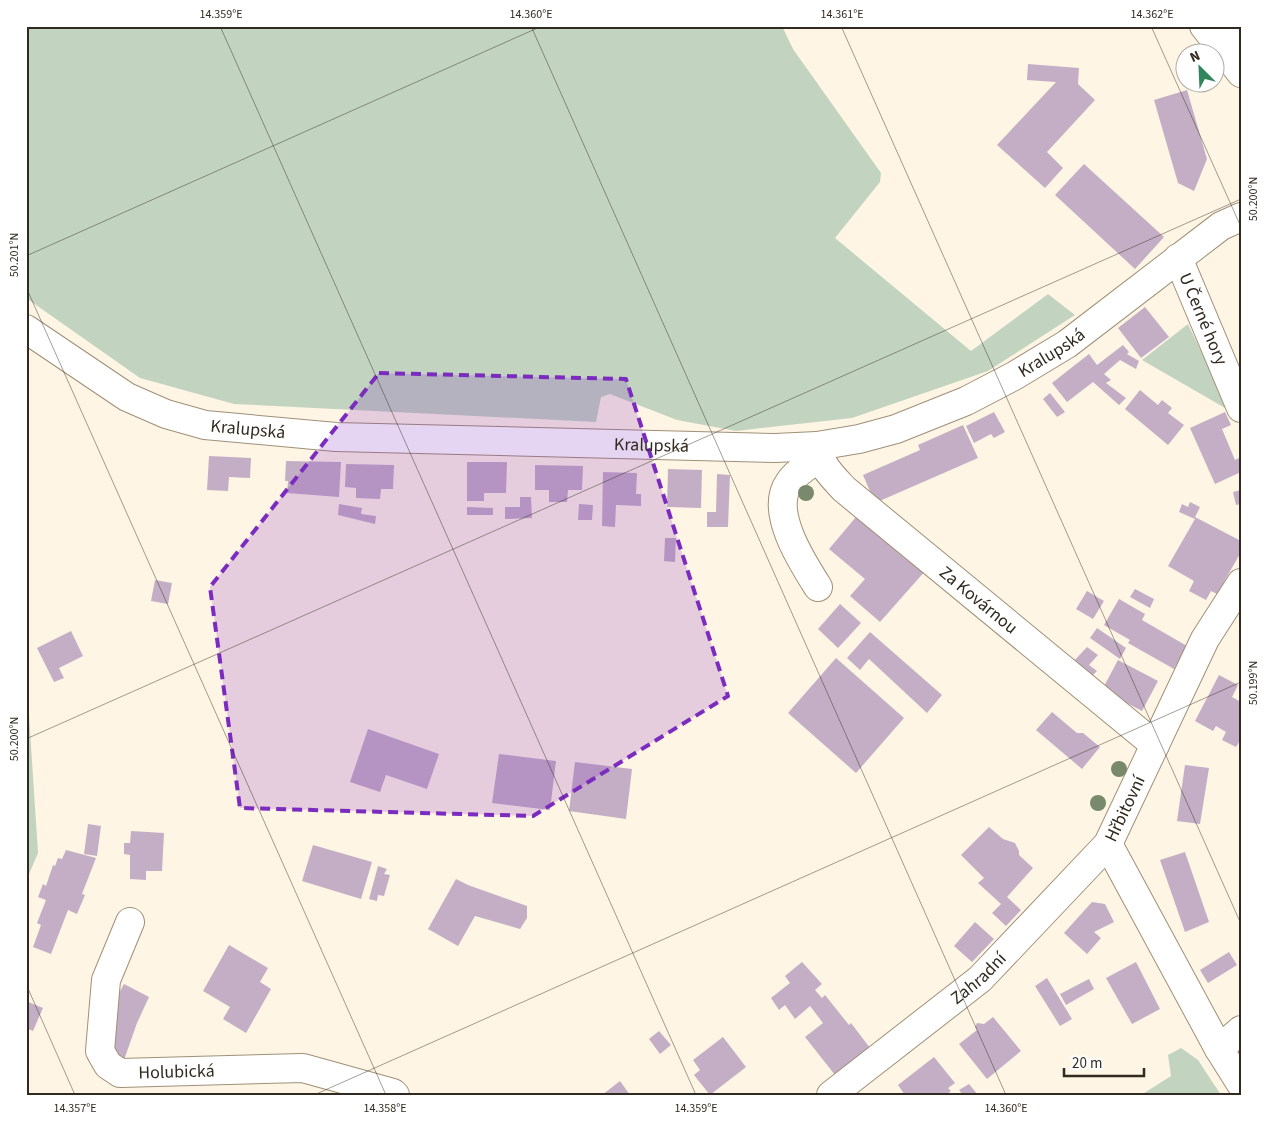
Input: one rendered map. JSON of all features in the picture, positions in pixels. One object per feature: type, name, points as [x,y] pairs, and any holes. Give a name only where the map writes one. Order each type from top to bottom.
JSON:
[{"type":"street","points":[[1204,26],[1241,72]]},
{"type":"street","points":[[1234,26],[1241,56]]},
{"type":"street","name":"Kralupská","points":[[26,329],[127,396],[166,414],[206,425],[336,437],[755,447],[823,469],[860,439],[896,429],[966,401],[1067,344],[1221,226],[1241,218]]},
{"type":"street","name":"U Černé hory","points":[[1178,258],[1241,408]]},
{"type":"street","points":[[818,587],[792,539],[782,503],[789,481],[797,474],[823,469]]},
{"type":"street","name":"Za Kovárnou","points":[[823,469],[844,489],[1154,745]]},
{"type":"street","name":"Hřbitovní","points":[[1241,583],[1205,639],[1108,844],[1219,1049],[1241,1084]]},
{"type":"street","name":"Zahradní","points":[[831,1095],[980,979],[1108,844]]},
{"type":"street","name":"Holubická","points":[[130,922],[106,980],[100,1051],[108,1065],[120,1073],[303,1068],[393,1094]]},
{"type":"street","points":[[1219,1049],[1241,1030]]},
{"type":"highlighted area","points":[[379,373],[626,379],[728,696],[533,816],[240,808],[210,587]]},
{"type":"green space","points":[[26,26],[782,26],[793,49],[881,173],[880,182],[835,238],[971,351],[1048,294],[1075,315],[988,371],[852,418],[736,431],[677,420],[610,394],[601,397],[596,422],[234,404],[140,378],[26,298]]},
{"type":"green space","points":[[1188,324],[1228,408],[1142,360]]},
{"type":"green space","points":[[26,669],[38,853],[26,881]]},
{"type":"green space","points":[[1181,1048],[1198,1060],[1221,1095],[1141,1095],[1171,1076],[1168,1055]]},
{"type":"building","points":[[1028,64],[1079,68],[1078,84],[1095,100],[1047,152],[1063,168],[1045,188],[997,145],[1056,82],[1027,80]]},
{"type":"building","points":[[1180,92],[1188,92],[1207,159],[1194,191],[1178,183],[1154,100]]},
{"type":"building","points":[[1084,164],[1164,237],[1135,269],[1055,195]]},
{"type":"building","points":[[1145,307],[1169,337],[1141,358],[1118,328]]},
{"type":"building","points":[[1123,345],[1129,352],[1127,354],[1139,361],[1136,369],[1120,360],[1104,374],[1111,380],[1106,383],[1126,398],[1119,405],[1093,382],[1067,402],[1052,383],[1089,354],[1097,365]]},
{"type":"building","points":[[1140,390],[1158,405],[1162,400],[1172,408],[1168,413],[1184,425],[1168,445],[1125,409]]},
{"type":"building","points":[[1050,393],[1065,412],[1057,417],[1043,399]]},
{"type":"building","points":[[994,412],[1005,432],[994,438],[991,434],[974,443],[966,426]]},
{"type":"building","points":[[1225,412],[1231,425],[1222,429],[1235,460],[1241,457],[1241,472],[1215,484],[1190,428]]},
{"type":"building","points":[[963,425],[978,458],[875,503],[863,475],[920,450],[918,445]]},
{"type":"building","points":[[209,456],[251,458],[250,478],[229,477],[228,491],[207,490]]},
{"type":"building","points":[[286,461],[341,462],[339,497],[287,493],[288,481],[285,481]]},
{"type":"building","points":[[467,462],[507,462],[506,493],[484,493],[484,501],[467,501]]},
{"type":"building","points":[[346,464],[394,465],[393,489],[381,489],[380,499],[356,498],[356,488],[345,487]]},
{"type":"building","points":[[535,465],[583,466],[582,490],[568,490],[567,502],[549,502],[549,490],[535,490]]},
{"type":"building","points":[[668,469],[702,470],[701,508],[667,507]]},
{"type":"building","points":[[603,472],[637,473],[636,494],[641,494],[641,506],[616,505],[615,527],[602,526]]},
{"type":"building","points":[[717,474],[730,475],[728,527],[707,527],[707,512],[716,512]]},
{"type":"building","points":[[1241,490],[1241,504],[1236,505],[1233,492]]},
{"type":"building","points":[[520,497],[531,497],[532,518],[505,519],[505,507],[520,507]]},
{"type":"building","points":[[1190,502],[1200,507],[1195,517],[1241,541],[1241,552],[1217,594],[1211,591],[1206,600],[1189,591],[1194,581],[1168,566],[1195,519],[1179,512],[1182,504],[1188,507]]},
{"type":"building","points":[[339,504],[362,508],[361,514],[376,516],[375,524],[338,515]]},
{"type":"building","points":[[579,504],[593,505],[592,520],[578,520]]},
{"type":"building","points":[[467,507],[493,508],[493,515],[467,515]]},
{"type":"building","points":[[856,517],[908,561],[911,557],[926,570],[880,622],[850,596],[865,579],[829,549]]},
{"type":"building","points":[[665,538],[676,538],[675,562],[664,561]]},
{"type":"building","points":[[155,580],[172,583],[168,604],[151,601]]},
{"type":"building","points":[[1135,589],[1154,599],[1150,608],[1130,597]]},
{"type":"building","points":[[1087,591],[1104,601],[1093,619],[1076,609]]},
{"type":"building","points":[[1119,599],[1145,614],[1142,620],[1187,646],[1174,669],[1128,643],[1130,640],[1104,625]]},
{"type":"building","points":[[840,604],[861,623],[838,648],[818,629]]},
{"type":"building","points":[[1097,628],[1126,648],[1120,659],[1090,638]]},
{"type":"building","points":[[71,631],[83,656],[59,668],[64,678],[54,682],[37,648]]},
{"type":"building","points":[[870,632],[942,695],[927,713],[869,659],[860,670],[847,658]]},
{"type":"building","points":[[1087,647],[1098,655],[1089,665],[1097,671],[1089,679],[1072,663]]},
{"type":"building","points":[[836,658],[904,718],[856,773],[788,713]]},
{"type":"building","points":[[1118,660],[1158,681],[1142,711],[1102,690]]},
{"type":"building","points":[[1219,675],[1238,685],[1232,697],[1241,702],[1241,739],[1236,747],[1222,740],[1226,732],[1216,726],[1213,731],[1195,721]]},
{"type":"building","points":[[1052,712],[1077,733],[1083,733],[1100,747],[1082,769],[1036,730]]},
{"type":"building","points":[[368,729],[439,754],[427,789],[386,775],[380,792],[350,782]]},
{"type":"building","points":[[499,754],[556,761],[550,810],[492,803]]},
{"type":"building","points":[[575,762],[632,769],[626,819],[569,811]]},
{"type":"building","points":[[1185,765],[1209,768],[1200,824],[1177,821]]},
{"type":"building","points":[[88,824],[101,826],[97,856],[84,854]]},
{"type":"building","points":[[989,827],[1003,839],[1015,843],[1019,855],[1033,868],[1007,897],[1021,910],[1006,926],[992,913],[1001,904],[978,883],[984,878],[961,855]]},
{"type":"building","points":[[131,831],[164,833],[162,871],[146,871],[146,880],[130,879],[130,855],[124,854],[124,843],[130,843]]},
{"type":"building","points":[[313,845],[372,862],[361,899],[302,881]]},
{"type":"building","points":[[66,850],[96,858],[82,894],[85,895],[77,914],[68,910],[51,954],[33,947],[41,925],[37,923],[46,900],[38,897],[43,884],[46,886],[53,865],[55,866],[58,858],[62,859]]},
{"type":"building","points":[[1185,852],[1209,922],[1185,932],[1160,860]]},
{"type":"building","points":[[378,866],[387,869],[384,874],[390,875],[384,896],[378,895],[377,901],[369,899]]},
{"type":"building","points":[[456,879],[527,906],[527,918],[520,929],[475,916],[458,946],[428,929]]},
{"type":"building","points":[[1092,902],[1105,904],[1114,922],[1094,932],[1101,938],[1087,954],[1064,933]]},
{"type":"building","points":[[975,922],[994,939],[972,962],[954,946]]},
{"type":"building","points":[[229,945],[268,968],[260,982],[271,989],[246,1033],[223,1019],[230,1007],[203,991]]},
{"type":"building","points":[[1229,952],[1237,965],[1208,983],[1200,970]]},
{"type":"building","points":[[802,962],[822,984],[815,990],[822,998],[825,995],[849,1025],[851,1023],[870,1048],[835,1075],[805,1037],[823,1023],[810,1006],[795,1019],[785,1005],[779,1010],[771,998],[790,983],[785,976]]},
{"type":"building","points":[[1136,962],[1160,1009],[1132,1024],[1106,978]]},
{"type":"building","points":[[1047,978],[1072,1019],[1060,1026],[1035,986]]},
{"type":"building","points":[[1089,979],[1094,989],[1066,1005],[1060,994]]},
{"type":"building","points":[[124,984],[149,997],[137,1023],[124,1060],[113,1049],[108,1013]]},
{"type":"building","points":[[26,1001],[43,1008],[33,1031],[26,1028]]},
{"type":"building","points":[[993,1017],[1021,1051],[987,1079],[959,1044],[977,1030],[975,1027],[977,1023],[984,1024]]},
{"type":"building","points":[[659,1031],[671,1045],[660,1054],[649,1039]]},
{"type":"building","points":[[723,1037],[746,1067],[710,1095],[694,1075],[700,1070],[693,1060]]},
{"type":"building","points":[[934,1057],[955,1083],[948,1088],[951,1091],[946,1095],[905,1095],[898,1085]]},
{"type":"building","points":[[620,1081],[630,1095],[602,1095]]},
{"type":"building","points":[[969,1084],[978,1095],[963,1095],[959,1090]]}]
